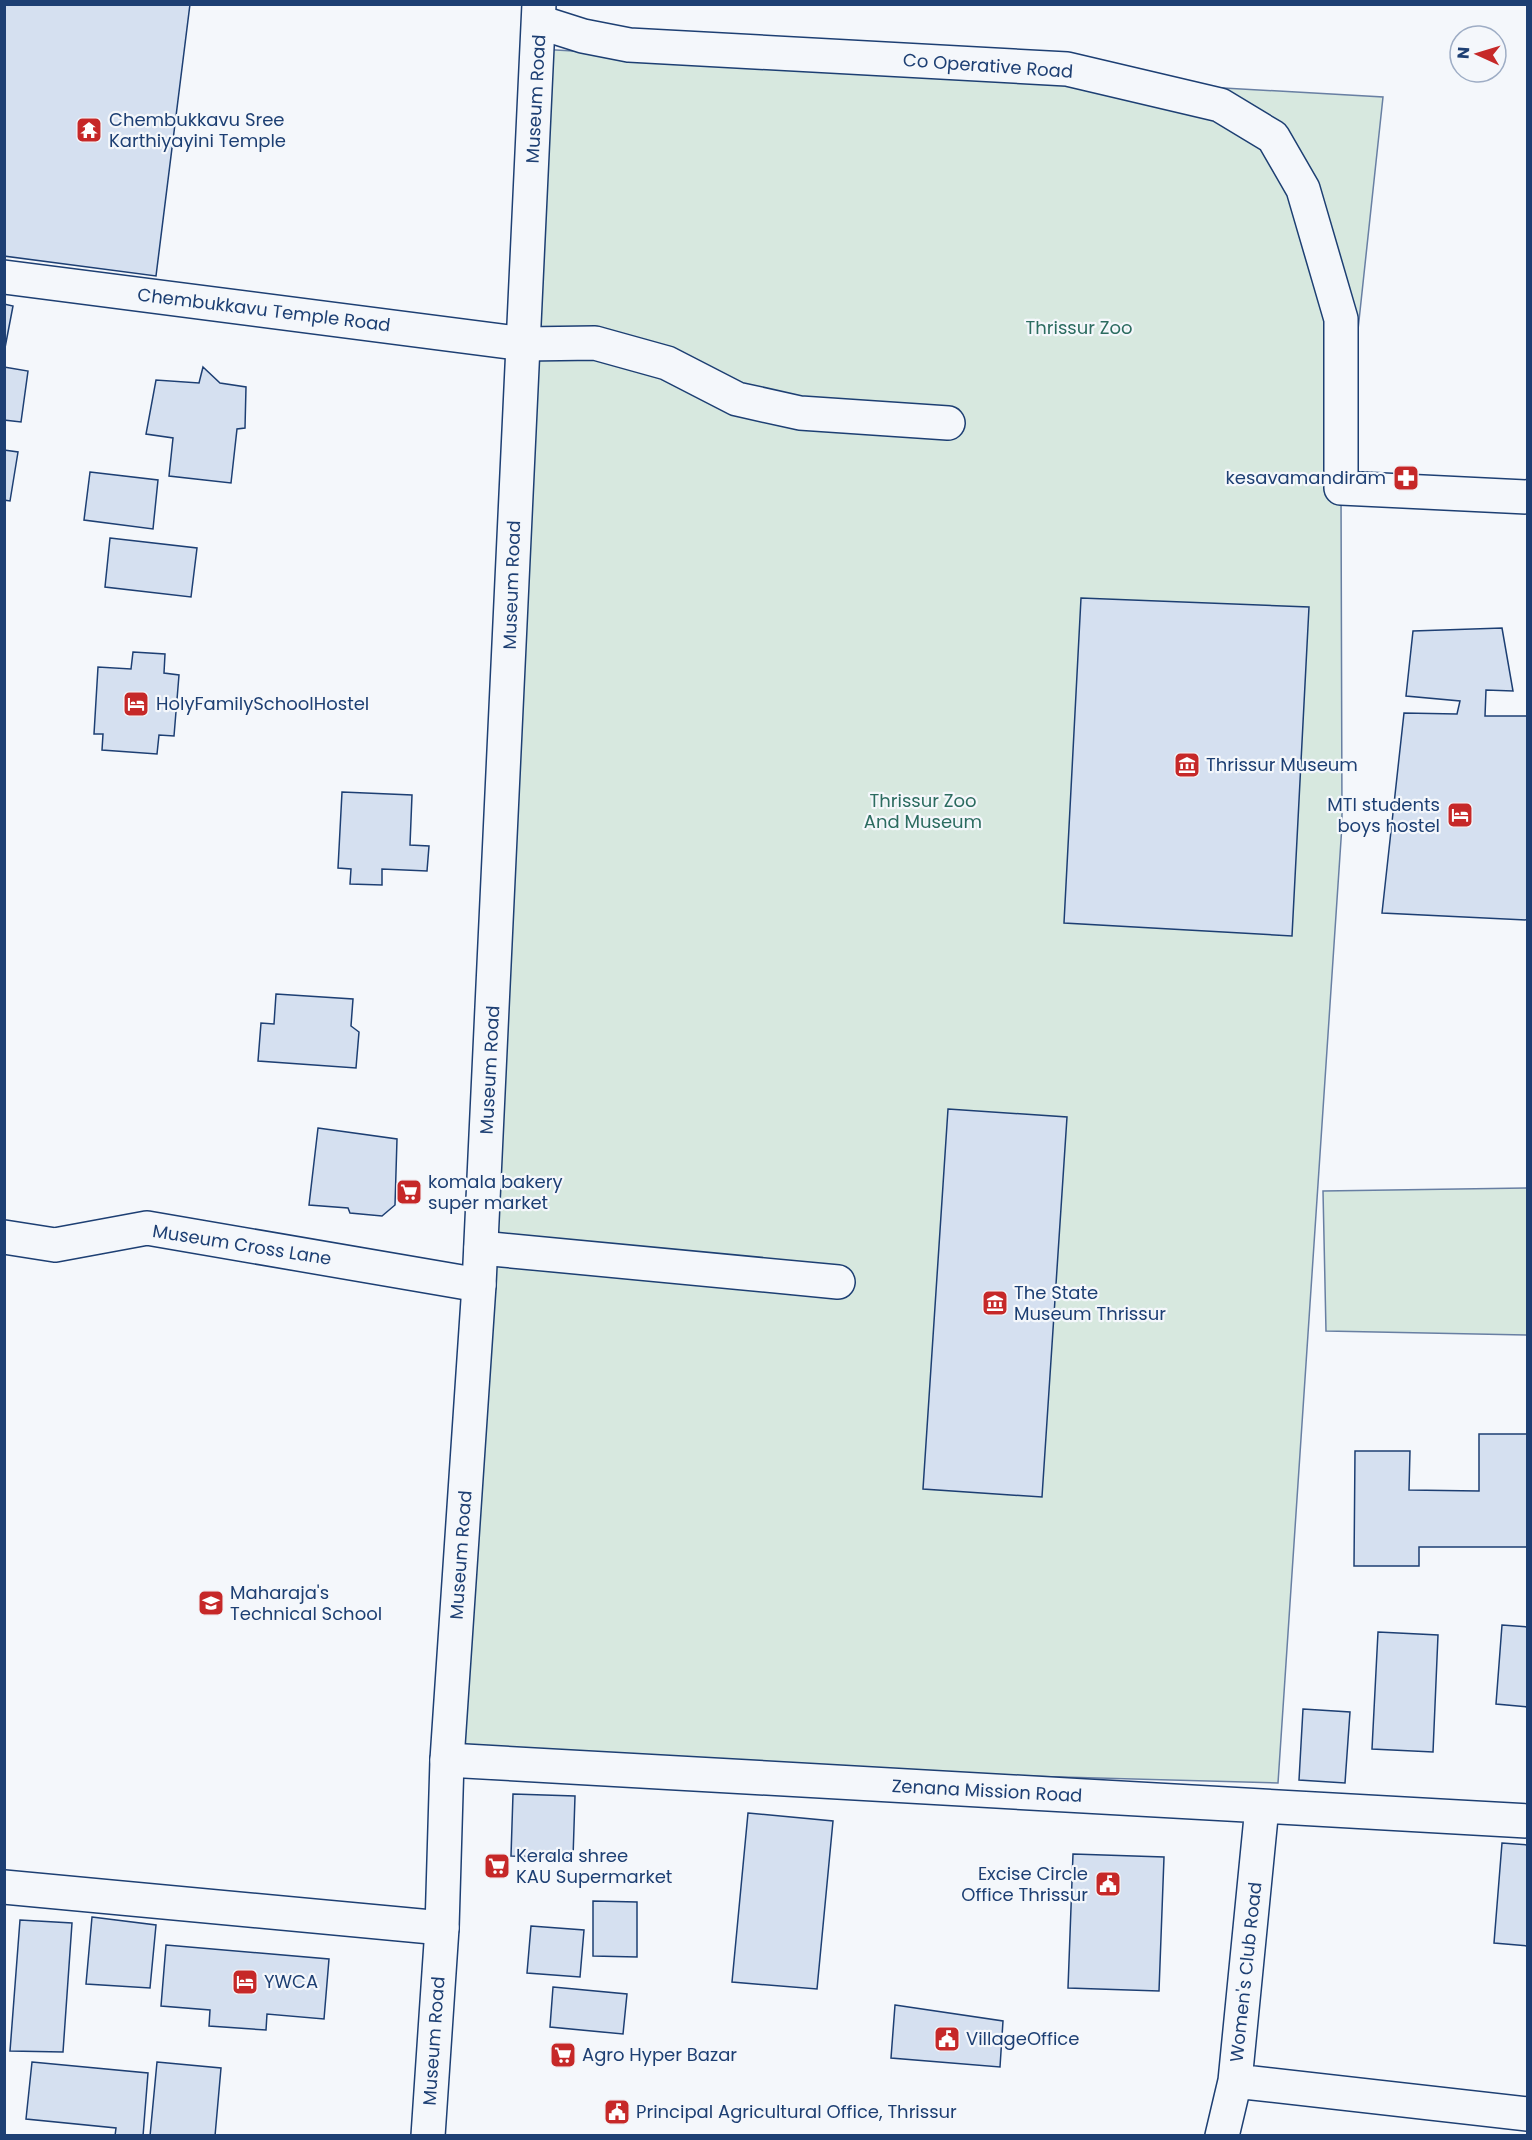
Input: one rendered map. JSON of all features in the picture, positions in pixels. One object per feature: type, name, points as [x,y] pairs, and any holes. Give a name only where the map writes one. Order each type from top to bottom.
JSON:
[{"type":"street","name":"Museum Road","points":[[428,2136],[442,1928],[447,1760],[481,1248],[539,13]]},
{"type":"street","name":"Co Operative Road","points":[[539,13],[583,36],[629,45],[1067,69],[1220,105],[1273,137],[1304,189],[1341,318],[1341,488],[1527,497]]},
{"type":"street","name":"Chembukkavu Temple Road","points":[[4,277],[524,344],[595,343],[666,363],[737,399],[800,413],[948,423]]},
{"type":"street","name":"Museum Cross Lane","points":[[4,1237],[55,1245],[147,1228],[479,1285]]},
{"type":"street","points":[[481,1248],[838,1282]]},
{"type":"street","name":"Zenana Mission Road","points":[[447,1760],[1527,1821]]},
{"type":"street","name":"Women's Club Road","points":[[1222,2136],[1235,2081],[1262,1807]]},
{"type":"street","points":[[4,1887],[442,1928]]},
{"type":"street","points":[[1235,2081],[1527,2114]]},
{"type":"green space","name":"Thrissur Zoo And Museum","points":[[538,49],[1383,97],[1341,488],[1342,825],[1278,1783],[447,1760]]},
{"type":"green space","points":[[1527,1188],[1527,1335],[1326,1331],[1323,1191]]},
{"type":"building","name":"Chembukkavu Sree Karthiyayini Temple","points":[[4,4],[190,4],[156,276],[4,256]]},
{"type":"building","points":[[4,304],[13,306],[4,353]]},
{"type":"building","points":[[4,367],[28,371],[21,422],[4,420]]},
{"type":"building","points":[[203,367],[220,383],[246,387],[245,428],[237,429],[231,483],[169,476],[173,438],[146,434],[156,380],[199,383]]},
{"type":"building","points":[[4,450],[18,452],[10,501],[4,500]]},
{"type":"building","points":[[90,472],[158,480],[153,529],[84,520]]},
{"type":"building","points":[[110,538],[197,548],[191,597],[105,587]]},
{"type":"building","name":"Thrissur Museum","points":[[1081,598],[1309,607],[1292,936],[1064,923]]},
{"type":"building","name":"MTI students boys hostel","points":[[1502,628],[1513,691],[1486,690],[1485,716],[1528,716],[1528,920],[1382,913],[1404,713],[1457,714],[1460,701],[1406,696],[1413,631]]},
{"type":"building","name":"HolyFamilySchoolHostel","points":[[133,652],[165,654],[164,673],[179,675],[174,736],[159,735],[157,754],[102,750],[103,734],[94,734],[98,667],[131,669]]},
{"type":"building","points":[[342,792],[412,795],[410,845],[429,846],[427,871],[382,869],[382,885],[350,884],[351,869],[338,868]]},
{"type":"building","points":[[276,994],[353,999],[351,1026],[359,1032],[356,1068],[258,1061],[261,1023],[274,1024]]},
{"type":"building","name":"The State Museum Thrissur","points":[[948,1109],[1067,1117],[1042,1497],[923,1489]]},
{"type":"building","points":[[318,1128],[397,1139],[395,1205],[382,1216],[350,1213],[348,1208],[309,1205]]},
{"type":"building","points":[[1479,1434],[1528,1434],[1528,1547],[1419,1547],[1419,1566],[1354,1566],[1355,1451],[1410,1451],[1409,1490],[1479,1491]]},
{"type":"building","points":[[1502,1625],[1528,1627],[1528,1707],[1496,1704]]},
{"type":"building","points":[[1378,1632],[1438,1635],[1433,1752],[1372,1749]]},
{"type":"building","points":[[1303,1709],[1350,1712],[1345,1783],[1299,1780]]},
{"type":"building","points":[[513,1794],[575,1796],[573,1858],[511,1856]]},
{"type":"building","points":[[748,1813],[833,1821],[817,1989],[732,1982]]},
{"type":"building","points":[[1502,1843],[1528,1845],[1528,1946],[1494,1943]]},
{"type":"building","points":[[1073,1854],[1164,1857],[1159,1991],[1068,1988]]},
{"type":"building","points":[[593,1901],[637,1902],[637,1957],[593,1956]]},
{"type":"building","points":[[92,1917],[156,1925],[150,1988],[86,1984]]},
{"type":"building","points":[[20,1920],[72,1923],[63,2052],[10,2051]]},
{"type":"building","points":[[531,1926],[584,1930],[580,1977],[527,1973]]},
{"type":"building","name":"YWCA","points":[[166,1945],[329,1959],[324,2019],[267,2014],[266,2030],[209,2026],[210,2010],[161,2006]]},
{"type":"building","points":[[553,1987],[627,1994],[623,2034],[550,2027]]},
{"type":"building","name":"VillageOffice","points":[[895,2005],[1003,2021],[1000,2067],[891,2058]]},
{"type":"building","points":[[32,2062],[148,2073],[143,2136],[115,2136],[116,2128],[26,2119]]},
{"type":"building","points":[[157,2062],[221,2068],[215,2136],[150,2136]]},
{"type":"place","name":"Chembukkavu Sree Karthiyayini Temple","points":[[89,130]]},
{"type":"place","name":"kesavamandiram","points":[[1406,478]]},
{"type":"place","name":"HolyFamilySchoolHostel","points":[[136,704]]},
{"type":"place","name":"Thrissur Museum","points":[[1187,765]]},
{"type":"place","name":"MTI students boys hostel","points":[[1460,815]]},
{"type":"place","name":"komala bakery super market","points":[[409,1192]]},
{"type":"place","name":"The State Museum Thrissur","points":[[995,1303]]},
{"type":"place","name":"Maharaja's Technical School","points":[[211,1603]]},
{"type":"place","name":"Kerala shree KAU Supermarket","points":[[497,1866]]},
{"type":"place","name":"Excise Circle Office Thrissur","points":[[1108,1884]]},
{"type":"place","name":"YWCA","points":[[245,1982]]},
{"type":"place","name":"VillageOffice","points":[[947,2039]]},
{"type":"place","name":"Agro Hyper Bazar","points":[[563,2055]]},
{"type":"place","name":"Principal Agricultural Office, Thrissur","points":[[617,2112]]},
{"type":"park label","name":"Thrissur Zoo","points":[[1079,328]]}]
